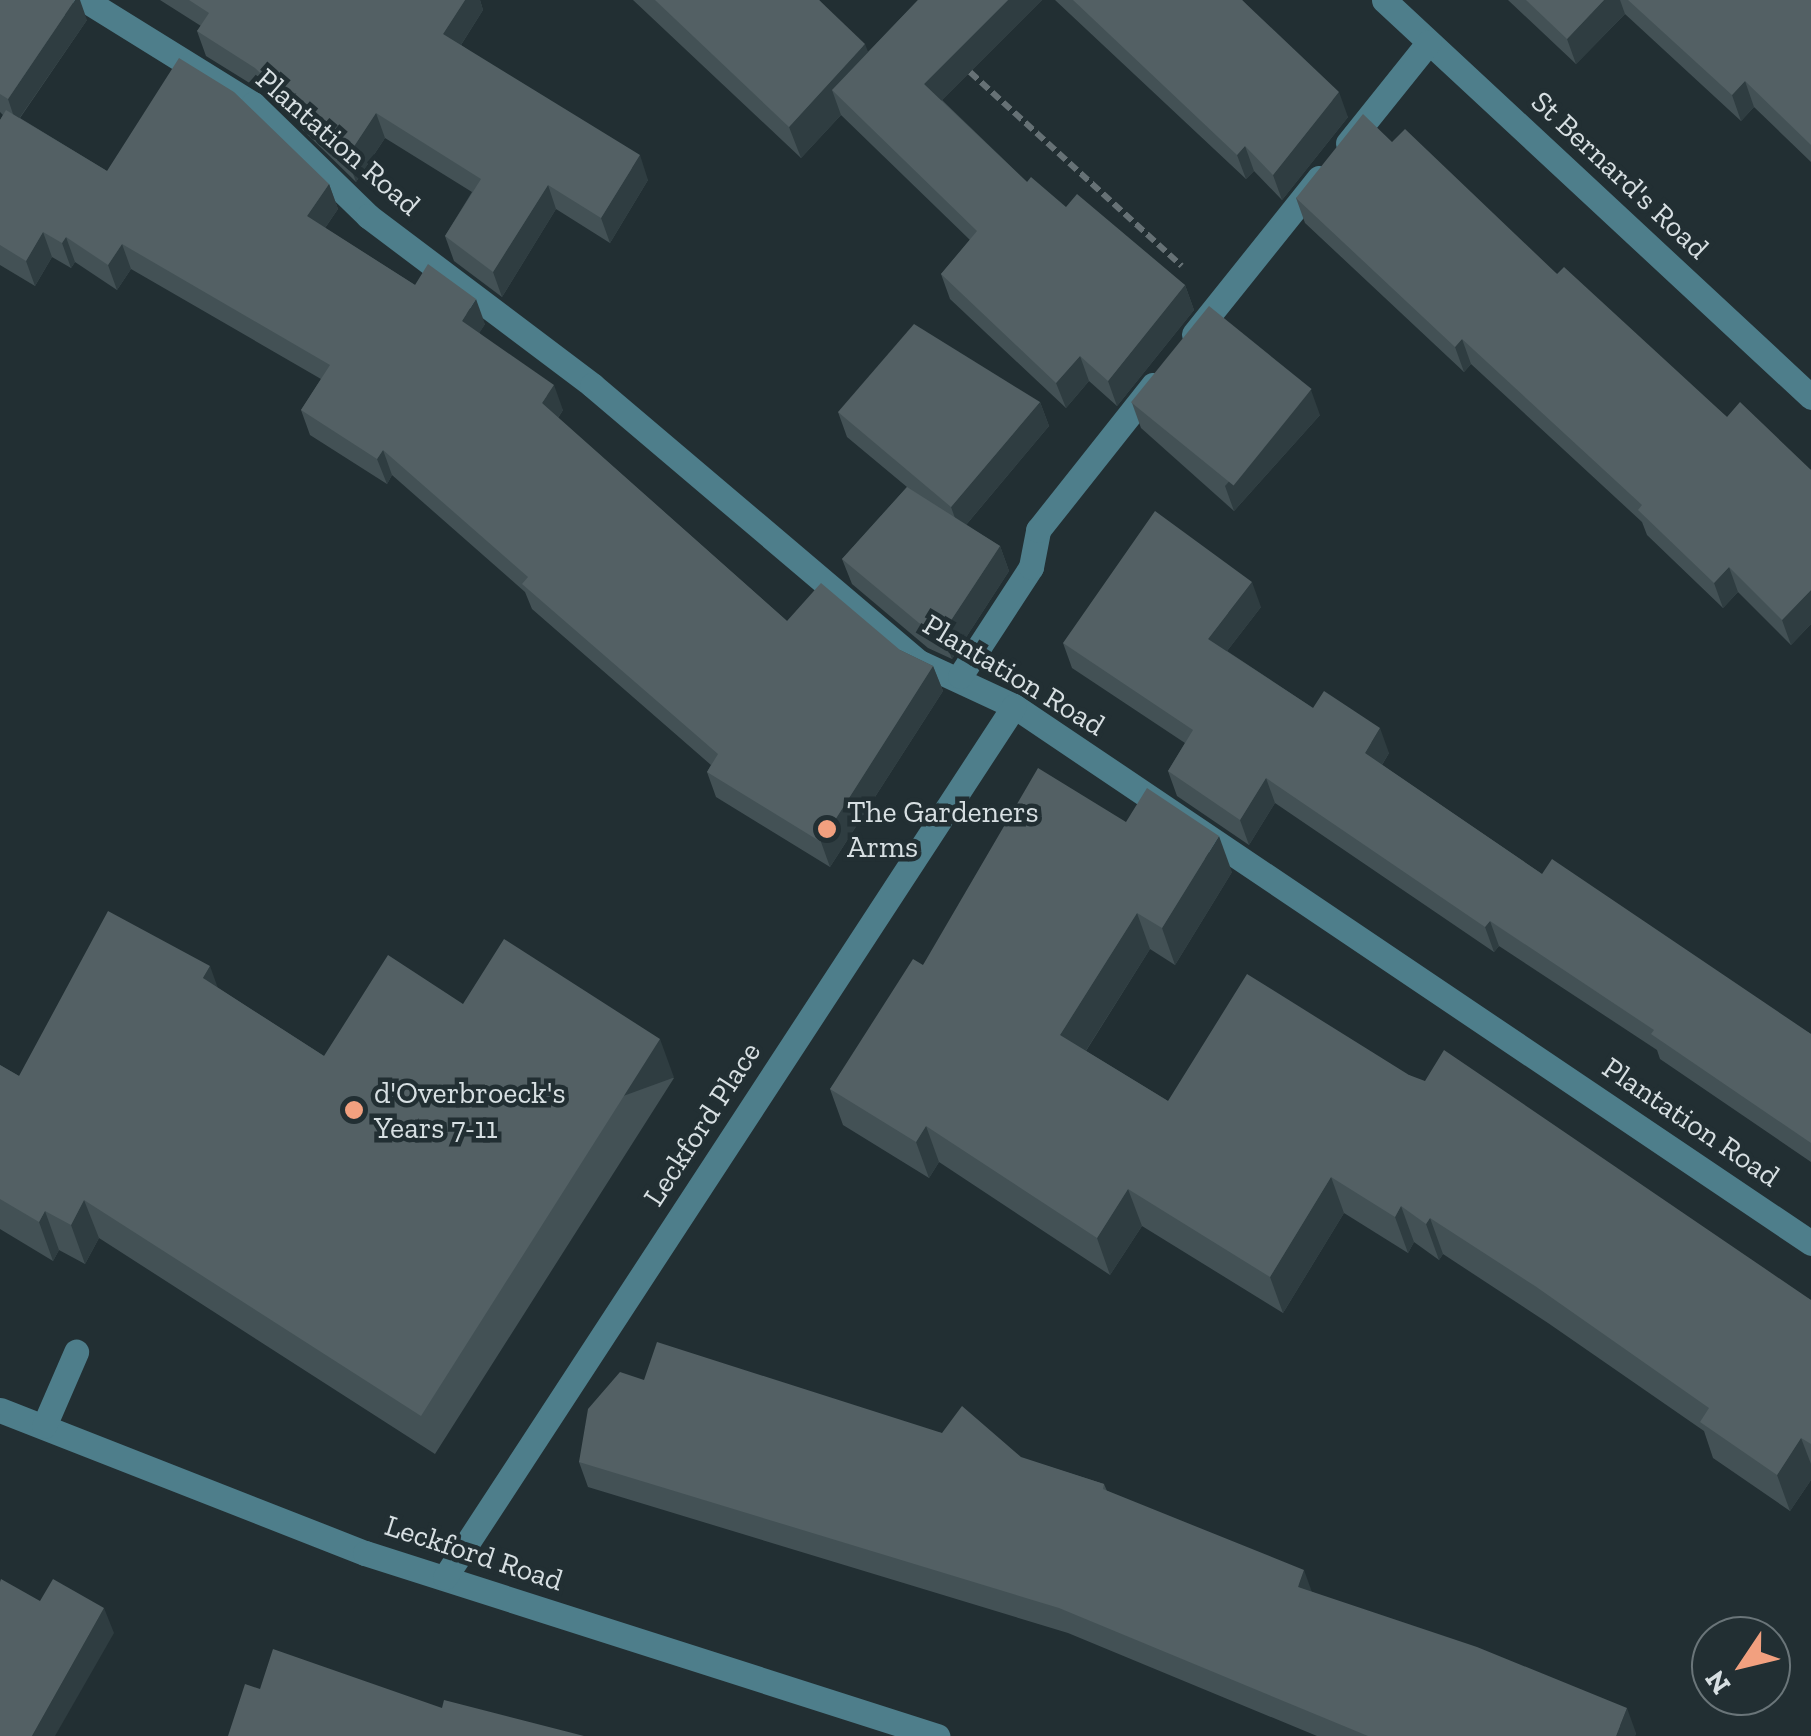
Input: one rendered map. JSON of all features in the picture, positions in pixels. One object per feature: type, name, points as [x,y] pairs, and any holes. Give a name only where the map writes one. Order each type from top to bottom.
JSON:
[{"type":"street","name":"Plantation Road","points":[[85,0],[253,104],[368,216],[592,385],[919,662],[960,676],[1014,706],[1811,1242]]},
{"type":"street","name":"St Bernard's Road","points":[[1384,0],[1811,398]]},
{"type":"street","points":[[960,676],[1031,568],[1038,530],[1430,42]]},
{"type":"street","name":"Leckford Place","points":[[445,1578],[1014,706]]},
{"type":"street","points":[[44,1426],[76,1352]]},
{"type":"street","name":"Leckford Road","points":[[0,1410],[365,1553],[937,1736]]},
{"type":"path","points":[[970,72],[1220,301]]},
{"type":"building","points":[[0,0],[75,0],[8,99],[0,94]]},
{"type":"building","points":[[189,0],[465,0],[443,34],[640,155],[601,218],[548,185],[493,272],[445,236],[481,179],[376,113],[347,157],[255,68],[197,31],[209,13]]},
{"type":"building","points":[[655,0],[819,0],[865,44],[789,127]]},
{"type":"building","points":[[918,0],[1008,0],[924,84],[1027,182],[1031,177],[1066,207],[1077,194],[1185,285],[1108,381],[1080,356],[1056,383],[941,274],[977,231],[832,90]]},
{"type":"building","points":[[1073,0],[1242,0],[1339,92],[1273,175],[1245,146],[1237,155]]},
{"type":"building","points":[[1526,0],[1604,0],[1567,39]]},
{"type":"building","points":[[1628,0],[1811,0],[1811,145],[1745,81],[1732,95]]},
{"type":"building","points":[[179,58],[234,92],[329,184],[307,216],[415,285],[428,264],[476,299],[462,321],[554,385],[542,403],[787,621],[821,583],[900,650],[933,666],[821,842],[707,772],[718,754],[522,584],[528,577],[383,450],[377,459],[301,410],[330,365],[122,244],[108,265],[66,237],[62,243],[43,232],[26,261],[0,245],[0,120],[6,110],[107,171]]},
{"type":"building","points":[[1363,114],[1392,142],[1405,129],[1557,274],[1564,267],[1727,417],[1740,402],[1811,470],[1811,590],[1782,620],[1729,567],[1714,583],[1638,510],[1642,505],[1462,339],[1455,347],[1296,198]]},
{"type":"building","points":[[1209,306],[1312,389],[1234,485],[1131,402]]},
{"type":"building","points":[[914,324],[1040,402],[951,507],[838,412]]},
{"type":"building","points":[[907,487],[1000,546],[942,634],[919,623],[842,559]]},
{"type":"building","points":[[1155,511],[1252,582],[1208,639],[1313,708],[1324,691],[1380,728],[1365,753],[1542,874],[1552,859],[1811,1034],[1811,1143],[1651,1034],[1654,1030],[1490,921],[1485,927],[1266,778],[1240,820],[1168,771],[1193,730],[1063,643]]},
{"type":"building","points":[[1038,768],[1126,822],[1147,788],[1219,836],[1162,928],[1137,913],[1060,1035],[1168,1101],[1247,974],[1409,1075],[1425,1081],[1444,1050],[1811,1300],[1811,1444],[1801,1438],[1777,1475],[1700,1422],[1709,1408],[1535,1286],[1430,1218],[1426,1224],[1401,1206],[1395,1217],[1331,1177],[1270,1277],[1128,1189],[1097,1238],[926,1126],[916,1142],[830,1089],[913,959],[923,965]]},
{"type":"building","points":[[108,911],[210,966],[203,978],[324,1056],[388,955],[463,1004],[504,939],[660,1039],[421,1416],[84,1200],[71,1225],[45,1211],[39,1222],[0,1199],[0,1065],[19,1076]]},
{"type":"building","points":[[657,1342],[942,1433],[962,1406],[1021,1457],[1104,1484],[1103,1489],[1304,1570],[1298,1587],[1477,1647],[1627,1708],[1616,1736],[1368,1736],[1059,1608],[579,1462],[588,1409],[620,1372],[644,1380]]},
{"type":"building","points":[[1,1579],[40,1601],[53,1579],[104,1608],[32,1736],[0,1736]]},
{"type":"building","points":[[273,1649],[442,1708],[444,1700],[584,1736],[228,1736],[245,1684],[260,1689]]},
{"type":"place","name":"The Gardeners Arms","points":[[827,829]]},
{"type":"place","name":"d'Overbroeck's Years 7-11","points":[[354,1110]]}]
